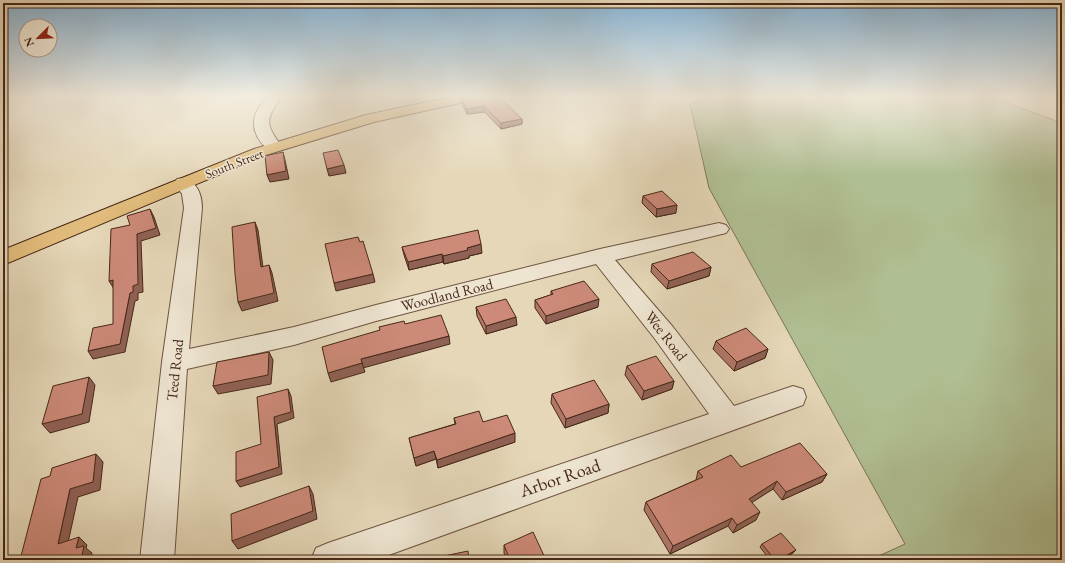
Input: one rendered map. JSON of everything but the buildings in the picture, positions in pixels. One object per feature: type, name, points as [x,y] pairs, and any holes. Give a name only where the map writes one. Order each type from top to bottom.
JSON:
[{"type":"main road","name":"South Street","points":[[3,258],[182,183],[274,147],[357,122]]},
{"type":"street","points":[[262,122],[264,135],[274,147]]},
{"type":"street","name":"Teed Road","points":[[157,560],[175,362],[193,208],[189,188],[182,183]]},
{"type":"street","name":"Woodland Road","points":[[175,362],[294,336],[376,313],[600,256],[719,229]]},
{"type":"street","name":"Wee Road","points":[[600,256],[664,333],[728,419]]},
{"type":"street","name":"Arbor Road","points":[[328,560],[793,397]]},
{"type":"green space","points":[[694,122],[1062,123],[1062,560],[870,560],[905,544],[709,188]]}]
